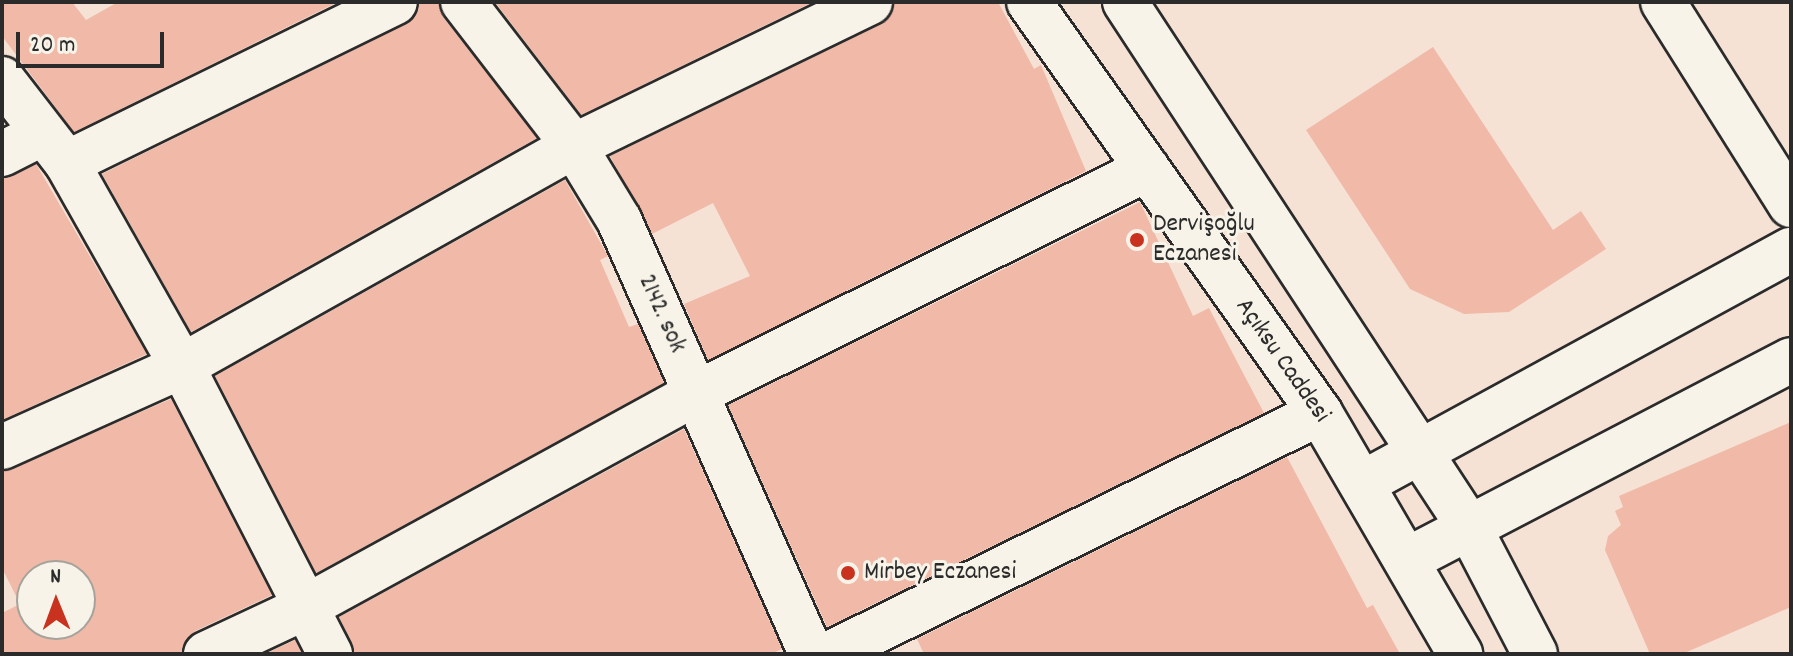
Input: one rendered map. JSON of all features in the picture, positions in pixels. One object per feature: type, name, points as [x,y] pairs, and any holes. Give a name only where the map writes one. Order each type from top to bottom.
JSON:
[{"type":"street","points":[[2,154],[55,148],[395,2]]},
{"type":"street","name":"2142. sok","points":[[463,2],[574,146],[619,220],[811,654]]},
{"type":"street","points":[[2,447],[182,366],[574,146],[870,2]]},
{"type":"street","name":"Açıksu Caddesi","points":[[1029,2],[1320,413],[1460,654]]},
{"type":"street","points":[[1125,2],[1469,527],[1535,654]]},
{"type":"street","points":[[1663,2],[1791,205]]},
{"type":"street","points":[[2,79],[55,148],[182,366],[330,654]]},
{"type":"street","points":[[206,654],[304,608],[697,393],[1147,169]]},
{"type":"street","points":[[1363,483],[1418,450],[1791,250]]},
{"type":"street","points":[[1407,560],[1791,360]]},
{"type":"street","points":[[829,654],[1320,413]]},
{"type":"building","points":[[2,2],[72,2],[86,20],[118,2],[338,2],[74,132],[2,36]]},
{"type":"building","points":[[420,2],[439,2],[443,17],[537,138],[191,332],[102,174],[406,24]]},
{"type":"building","points":[[495,2],[813,2],[581,115]]},
{"type":"building","points":[[895,2],[998,2],[1034,69],[1041,65],[1086,171],[708,360],[684,304],[750,276],[713,203],[652,234],[610,156],[881,24]]},
{"type":"building","points":[[1433,47],[1553,230],[1581,211],[1606,249],[1509,312],[1464,314],[1410,289],[1306,130]]},
{"type":"building","points":[[36,164],[147,354],[2,420],[2,179]]},
{"type":"building","points":[[565,180],[608,256],[600,260],[629,327],[638,324],[664,383],[316,573],[215,376]]},
{"type":"building","points":[[1140,202],[1193,316],[1209,308],[1264,413],[827,627],[728,405]]},
{"type":"building","points":[[171,399],[272,595],[195,631],[181,654],[2,654],[2,613],[16,606],[16,640],[96,640],[96,560],[16,560],[16,596],[2,568],[2,472]]},
{"type":"building","points":[[1791,422],[1791,607],[1682,654],[1650,654],[1605,550],[1608,536],[1621,525],[1615,511],[1623,507],[1619,496]]},
{"type":"building","points":[[684,429],[782,649],[771,654],[355,654],[339,617]]},
{"type":"building","points":[[1287,457],[1367,608],[1373,605],[1400,654],[924,654],[917,639]]},
{"type":"building","points":[[295,640],[302,654],[265,654]]},
{"type":"place","name":"Dervişoğlu Eczanesi","points":[[1137,240]]},
{"type":"place","name":"Mirbey Eczanesi","points":[[848,573]]}]
